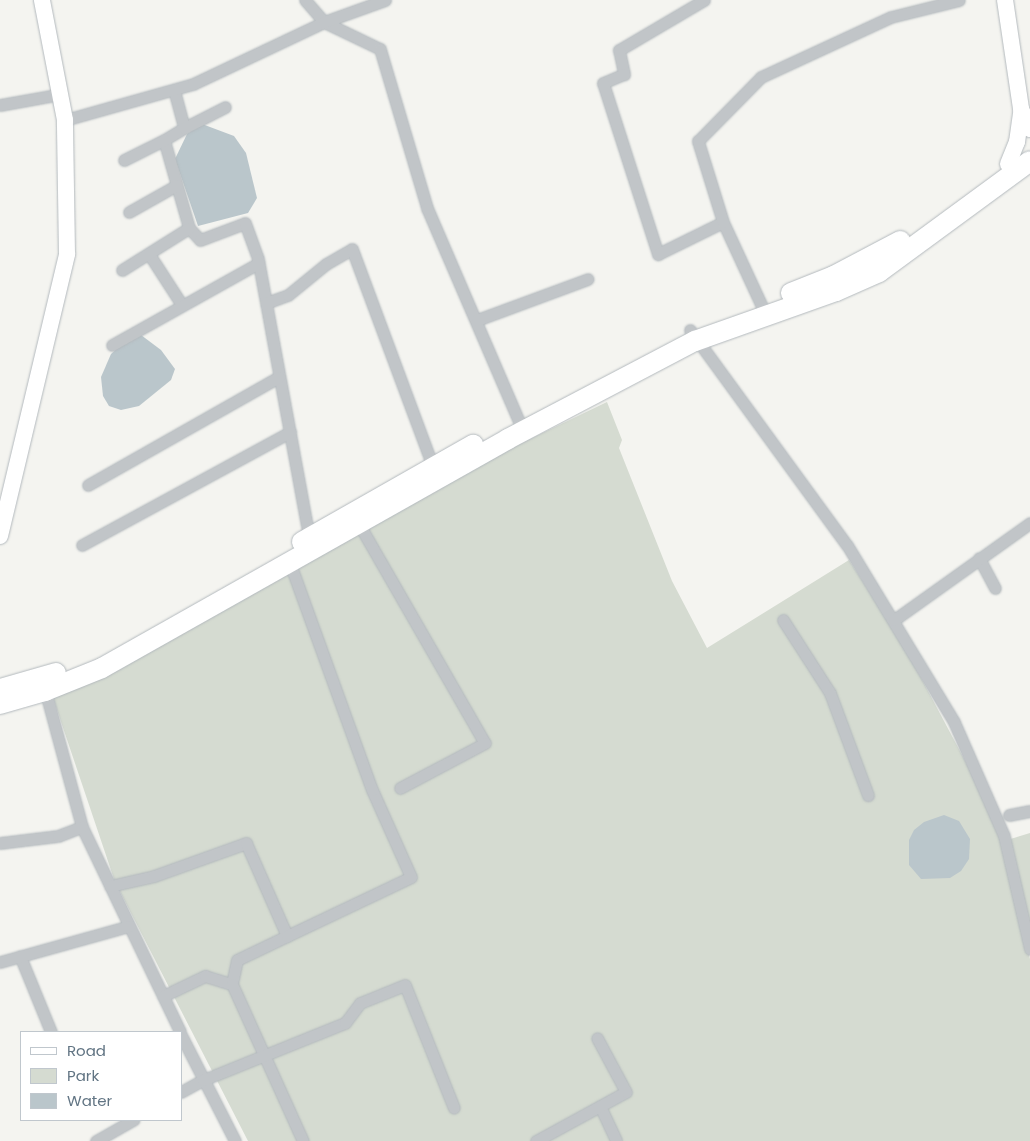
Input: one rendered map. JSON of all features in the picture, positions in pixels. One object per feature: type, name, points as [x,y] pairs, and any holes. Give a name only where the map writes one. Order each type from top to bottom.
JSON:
[{"type":"highway","points":[[0,704],[89,661],[310,537],[356,519],[520,426],[693,335],[763,309],[880,255],[1030,149]]},
{"type":"highway","points":[[763,309],[836,291],[879,272],[1030,161]]},
{"type":"highway","points":[[0,689],[44,684],[102,668],[290,564],[433,467],[520,426]]},
{"type":"street","points":[[0,534],[66,254],[65,120],[62,94],[42,0]]},
{"type":"street","points":[[305,0],[324,22],[380,49],[427,208],[477,320],[520,426]]},
{"type":"street","points":[[65,120],[193,84],[324,22],[385,0]]},
{"type":"street","points":[[704,0],[619,50],[624,74],[603,83],[658,254],[723,222]]},
{"type":"street","points":[[763,309],[723,222],[698,141],[761,77],[891,17],[958,0]]},
{"type":"street","points":[[1005,0],[1021,109],[1017,142],[1008,164]]},
{"type":"street","points":[[174,90],[184,128]]},
{"type":"street","points":[[0,105],[62,94]]},
{"type":"street","points":[[124,160],[225,107]]},
{"type":"street","points":[[1021,109],[1030,129]]},
{"type":"street","points":[[164,140],[189,228],[200,240],[245,223],[259,263],[310,537]]},
{"type":"street","points":[[129,212],[177,185]]},
{"type":"street","points":[[122,270],[189,228]]},
{"type":"street","points":[[266,303],[288,295],[326,264],[352,249],[433,467]]},
{"type":"street","points":[[148,254],[182,306]]},
{"type":"street","points":[[112,345],[259,263]]},
{"type":"street","points":[[477,320],[588,279]]},
{"type":"street","points":[[693,335],[831,522],[894,620],[954,722],[992,802],[1004,836],[1030,949]]},
{"type":"street","points":[[88,485],[279,377]]},
{"type":"street","points":[[82,545],[290,432]]},
{"type":"street","points":[[356,519],[485,744],[400,788]]},
{"type":"street","points":[[894,620],[1030,523]]},
{"type":"street","points":[[979,558],[995,588]]},
{"type":"street","points":[[290,564],[372,790],[411,877],[237,960],[232,984],[303,1141]]},
{"type":"street","points":[[783,620],[830,692],[868,795]]},
{"type":"street","points":[[44,684],[82,827],[180,1031]]},
{"type":"street","points":[[1008,816],[1030,811]]},
{"type":"street","points":[[0,843],[58,836],[82,827]]},
{"type":"street","points":[[110,886],[154,876],[246,843],[287,936]]},
{"type":"street","points":[[0,962],[129,926]]},
{"type":"street","points":[[20,956],[51,1031]]},
{"type":"street","points":[[163,996],[205,976],[232,984]]},
{"type":"street","points":[[182,1091],[203,1080],[264,1054],[345,1023],[360,1003],[405,985],[454,1108]]},
{"type":"street","points":[[182,1036],[235,1141]]},
{"type":"street","points":[[536,1141],[626,1092],[597,1038]]},
{"type":"street","points":[[600,1106],[616,1141]]},
{"type":"street","points":[[96,1141],[131,1121]]},
{"type":"green space","points":[[607,402],[622,440],[619,448],[672,581],[707,648],[849,560],[903,644],[994,815],[1030,959],[1030,1141],[248,1141],[115,882],[53,698],[463,471]]},
{"type":"green space","points":[[1030,833],[1030,943],[1007,840]]},
{"type":"water","points":[[202,124],[234,136],[246,153],[257,198],[248,213],[198,226],[175,159],[187,134]]},
{"type":"water","points":[[141,335],[161,350],[175,369],[171,380],[139,406],[121,410],[109,406],[103,396],[101,377],[111,354],[131,336]]},
{"type":"water","points":[[944,815],[959,821],[970,839],[969,859],[961,871],[950,878],[921,879],[909,865],[909,840],[914,830],[924,822]]}]
